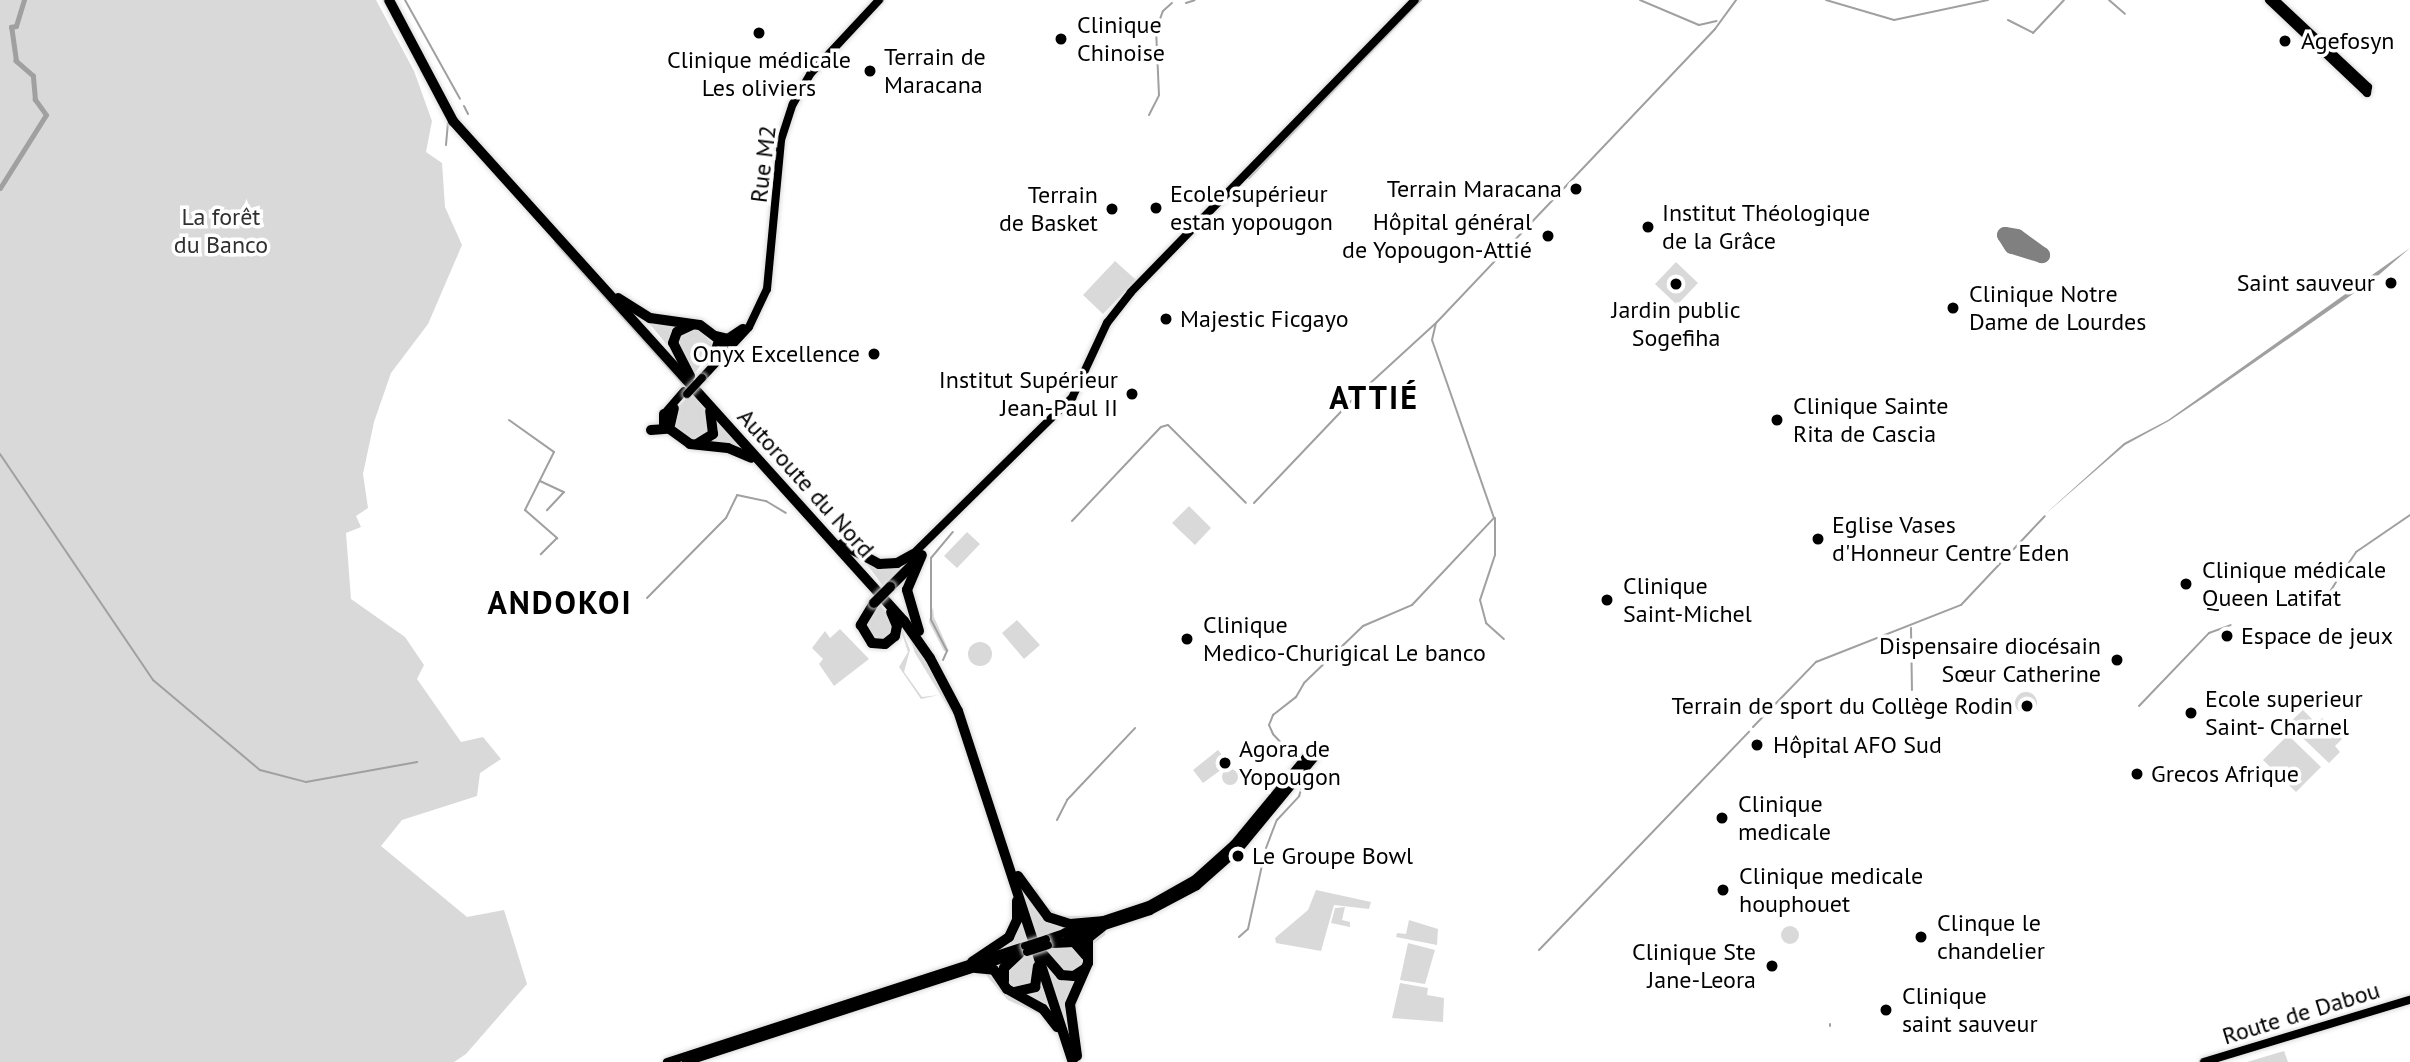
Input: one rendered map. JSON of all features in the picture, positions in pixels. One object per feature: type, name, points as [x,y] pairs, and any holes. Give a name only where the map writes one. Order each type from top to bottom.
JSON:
[{"type":"highway","name":"Autoroute du Nord","points":[[389,0],[453,115],[763,466],[878,601],[915,636],[944,681],[1014,875]]},
{"type":"highway","name":"Autoroute du Nord","points":[[396,0],[453,115],[618,298],[697,376],[919,631],[958,700],[1014,875],[1032,949],[1075,1059]]},
{"type":"highway","points":[[618,298],[650,318],[697,324],[723,345]]},
{"type":"highway","points":[[697,376],[674,346],[677,332],[697,326],[723,345]]},
{"type":"highway","points":[[712,362],[724,340],[743,329]]},
{"type":"highway","points":[[662,423],[692,443],[706,442],[714,430],[706,404]]},
{"type":"highway","points":[[662,423],[674,408]]},
{"type":"highway","points":[[662,423],[694,446],[735,450],[763,466]]},
{"type":"highway","points":[[842,544],[879,564],[897,563],[918,555]]},
{"type":"highway","points":[[878,601],[918,555]]},
{"type":"highway","points":[[918,555],[907,590],[919,631]]},
{"type":"highway","points":[[1014,875],[1048,917],[1070,924],[1102,924]]},
{"type":"highway","points":[[974,965],[1002,944],[1015,927],[1018,906],[1014,875]]},
{"type":"highway","points":[[1075,1059],[1069,1009],[1088,963],[1090,935],[1102,924]]},
{"type":"highway","points":[[1070,934],[1087,950]]},
{"type":"highway","points":[[1000,979],[1032,949]]},
{"type":"highway","points":[[974,965],[991,968],[1012,993],[1048,1013],[1075,1059]]},
{"type":"main road","name":"Rue M2","points":[[768,281],[781,140],[789,114],[811,73],[879,0]]},
{"type":"main road","points":[[2269,0],[2363,88],[2275,0]]},
{"type":"main road","points":[[1340,79],[1414,2]]},
{"type":"main road","points":[[918,555],[1063,407],[1083,383],[1104,331],[1119,307],[1414,2]]},
{"type":"main road","points":[[723,345],[743,329],[768,281]]},
{"type":"main road","points":[[674,408],[723,345],[754,319],[768,281]]},
{"type":"main road","points":[[697,376],[712,362]]},
{"type":"main road","points":[[662,423],[686,392]]},
{"type":"main road","points":[[667,1062],[1032,949],[1149,905],[1195,879],[1239,838],[1312,755]]},
{"type":"main road","points":[[686,1062],[974,965]]},
{"type":"main road","name":"Route de Dabou","points":[[2204,1062],[2410,1000]]},
{"type":"main road","points":[[2221,1062],[2410,1006]]},
{"type":"green space","name":"La forêt du Banco","points":[[0,0],[376,0],[414,71],[432,121],[426,152],[442,163],[445,207],[462,245],[428,324],[391,373],[374,422],[363,474],[368,508],[356,516],[361,527],[346,533],[351,599],[405,637],[424,665],[417,679],[461,742],[483,737],[501,759],[480,773],[477,796],[402,820],[381,846],[467,917],[504,910],[527,984],[466,1054],[454,1062],[0,1062]]},
{"type":"green space","points":[[1115,261],[1136,280],[1103,314],[1083,295]]},
{"type":"green space","name":"Jardin public Sogefiha","points":[[1676,262],[1698,283],[1677,305],[1655,284]]},
{"type":"green space","points":[[645,318],[684,323],[667,345]]},
{"type":"green space","points":[[697,327],[714,346],[695,373],[676,350],[681,329]]},
{"type":"green space","points":[[692,393],[709,415],[710,433],[691,442],[674,427],[675,410]]},
{"type":"green space","points":[[714,417],[748,454],[710,442]]},
{"type":"green space","points":[[1189,506],[1211,528],[1195,545],[1172,523]]},
{"type":"green space","points":[[967,532],[980,544],[957,568],[944,556]]},
{"type":"green space","points":[[867,564],[902,566],[904,569],[885,589]]},
{"type":"green space","points":[[880,605],[893,621],[889,640],[868,639],[865,621]]},
{"type":"green space","points":[[933,607],[934,617],[949,651],[944,651],[929,622]]},
{"type":"green space","points":[[896,615],[910,650],[904,672],[922,697],[939,695],[921,699],[899,667],[908,652]]},
{"type":"green space","points":[[1017,620],[1040,645],[1024,659],[1002,633]]},
{"type":"green space","points":[[840,629],[869,659],[834,686],[819,664],[823,659],[812,648],[825,631],[830,638]]},
{"type":"green space","points":[[907,629],[925,657],[960,726],[915,653]]},
{"type":"green space","points":[[980,642],[991,649],[992,654],[985,665],[980,666],[969,659],[968,654],[975,643]]},
{"type":"green space","name":"Terrain de sport du Collège Rodin","points":[[2026,692],[2034,695],[2037,703],[2034,711],[2026,714],[2018,711],[2015,703],[2018,695]]},
{"type":"green space","points":[[2303,710],[2316,723],[2322,718],[2342,739],[2335,746],[2340,752],[2329,763],[2288,724]]},
{"type":"green space","points":[[2288,735],[2321,767],[2296,792],[2263,760]]},
{"type":"green space","points":[[1218,750],[1229,764],[1203,783],[1193,770]]},
{"type":"green space","points":[[1230,769],[1236,771],[1236,783],[1230,785],[1224,783],[1222,777],[1224,771]]},
{"type":"green space","points":[[1037,889],[1043,903],[1059,916],[1104,916],[1105,935],[1093,944],[1073,1017],[1042,1015],[1008,1000],[986,975],[978,954],[1002,941],[1014,919],[1013,900]]},
{"type":"green space","points":[[1316,890],[1371,902],[1369,909],[1334,905],[1321,951],[1276,943],[1275,938],[1308,910]]},
{"type":"green space","points":[[1345,907],[1342,920],[1350,922],[1350,927],[1331,923],[1335,908]]},
{"type":"green space","points":[[1409,920],[1438,929],[1437,945],[1396,937],[1397,933],[1406,934]]},
{"type":"green space","points":[[1786,926],[1794,926],[1799,935],[1797,942],[1786,944],[1781,939],[1781,931]]},
{"type":"green space","points":[[1408,943],[1435,950],[1425,984],[1400,980]]},
{"type":"green space","points":[[1400,983],[1428,988],[1427,995],[1444,998],[1443,1022],[1392,1018]]},
{"type":"green space","points":[[2284,1051],[2288,1062],[2247,1062]]},
{"type":"shaded area","points":[[2410,248],[2373,280],[2206,396],[2169,421],[2125,445],[2043,516],[2124,443],[2168,420]]},
{"type":"waterway","points":[[0,188],[46,115],[35,100],[33,76],[16,61],[11,27],[16,26],[24,0]]},
{"type":"waterway","points":[[405,0],[460,99]]},
{"type":"waterway","points":[[1186,3],[1195,0]]},
{"type":"waterway","points":[[1249,178],[1421,0]]},
{"type":"waterway","points":[[1640,0],[1699,25],[1717,21]]},
{"type":"waterway","points":[[1254,503],[1354,398],[1437,322],[1715,29],[1736,0]]},
{"type":"waterway","points":[[1826,0],[1894,20],[1988,0]]},
{"type":"waterway","points":[[2008,20],[2033,33],[2064,0]]},
{"type":"waterway","points":[[2109,0],[2125,14]]},
{"type":"waterway","points":[[1149,115],[1159,95],[1156,30],[1163,11],[1172,3]]},
{"type":"waterway","points":[[464,106],[468,114]]},
{"type":"waterway","points":[[446,145],[448,120]]},
{"type":"waterway","points":[[555,242],[683,384]]},
{"type":"waterway","points":[[1299,762],[1273,734],[1269,725],[1273,715],[1296,697],[1304,683],[1363,626],[1412,605],[1494,518],[1432,340],[1436,323]]},
{"type":"waterway","points":[[509,420],[554,452],[525,510],[557,538],[541,554]]},
{"type":"waterway","points":[[1072,521],[1161,427],[1168,425],[1246,503]]},
{"type":"waterway","points":[[0,454],[153,680],[260,770],[306,782],[417,762]]},
{"type":"waterway","points":[[540,481],[564,492],[547,510]]},
{"type":"waterway","points":[[647,598],[726,518],[737,495],[766,501],[786,513]]},
{"type":"waterway","points":[[2342,573],[2356,552],[2410,515]]},
{"type":"waterway","points":[[1753,727],[1816,662],[1961,605],[2045,516]]},
{"type":"waterway","points":[[1495,518],[1495,555],[1480,600],[1486,623],[1504,639]]},
{"type":"waterway","points":[[943,660],[947,651],[931,619],[931,558],[953,532]]},
{"type":"waterway","points":[[839,534],[846,540]]},
{"type":"waterway","points":[[2328,595],[2340,576]]},
{"type":"waterway","points":[[2139,706],[2209,633],[2231,625]]},
{"type":"waterway","points":[[1911,628],[1912,690]]},
{"type":"waterway","points":[[1057,820],[1067,800],[1135,728]]},
{"type":"waterway","points":[[1539,950],[1749,732]]},
{"type":"waterway","points":[[1266,848],[1277,820],[1299,796],[1308,770]]},
{"type":"waterway","points":[[1239,937],[1248,929],[1265,852]]},
{"type":"runway","points":[[2005,235],[2017,237],[2042,255],[2012,246],[2005,235]]},
{"type":"place","name":"Clinique médicale Les oliviers","points":[[759,33]]},
{"type":"place","name":"Clinique Chinoise","points":[[1061,39]]},
{"type":"place","name":"Agefosyn","points":[[2285,41]]},
{"type":"place","name":"Terrain de Maracana","points":[[870,71]]},
{"type":"place","name":"Terrain Maracana","points":[[1576,189]]},
{"type":"place","name":"Ecole supérieur estan yopougon","points":[[1156,208]]},
{"type":"place","name":"Terrain de Basket","points":[[1112,209]]},
{"type":"place","name":"Institut Théologique de la Grâce","points":[[1648,227]]},
{"type":"place","name":"Hôpital général de Yopougon-Attié","points":[[1548,236]]},
{"type":"place","name":"Saint sauveur","points":[[2391,283]]},
{"type":"place","name":"Jardin public Sogefiha","points":[[1676,284]]},
{"type":"place","name":"Clinique Notre Dame de Lourdes","points":[[1953,308]]},
{"type":"place","name":"Majestic Ficgayo","points":[[1166,319]]},
{"type":"place","name":"Onyx Excellence","points":[[874,354]]},
{"type":"place","name":"Institut Supérieur Jean-Paul II","points":[[1132,394]]},
{"type":"place","name":"Clinique Sainte Rita de Cascia","points":[[1777,420]]},
{"type":"place","name":"Eglise Vases d'Honneur Centre Eden","points":[[1818,539]]},
{"type":"place","name":"Clinique médicale Queen Latifat","points":[[2186,584]]},
{"type":"place","name":"Clinique Saint-Michel","points":[[1607,600]]},
{"type":"place","name":"Espace de jeux","points":[[2227,636]]},
{"type":"place","name":"Clinique Medico-Churigical Le banco","points":[[1187,639]]},
{"type":"place","name":"Dispensaire diocésain Sœur Catherine","points":[[2117,660]]},
{"type":"place","name":"Terrain de sport du Collège Rodin","points":[[2027,706]]},
{"type":"place","name":"Ecole superieur Saint- Charnel","points":[[2191,713]]},
{"type":"place","name":"Hôpital AFO Sud","points":[[1757,745]]},
{"type":"place","name":"Agora de Yopougon","points":[[1225,763]]},
{"type":"place","name":"Grecos Afrique","points":[[2137,774]]},
{"type":"place","name":"Clinique medicale","points":[[1722,818]]},
{"type":"place","name":"Le Groupe Bowl","points":[[1238,856]]},
{"type":"place","name":"Clinique medicale houphouet","points":[[1723,890]]},
{"type":"place","name":"Clinque le chandelier","points":[[1921,937]]},
{"type":"place","name":"Clinique Ste Jane-Leora","points":[[1772,966]]},
{"type":"place","name":"Clinique saint sauveur","points":[[1886,1010]]},
{"type":"district","name":"ATTIÉ","points":[[1374,397]]},
{"type":"district","name":"ANDOKOI","points":[[560,602]]}]
